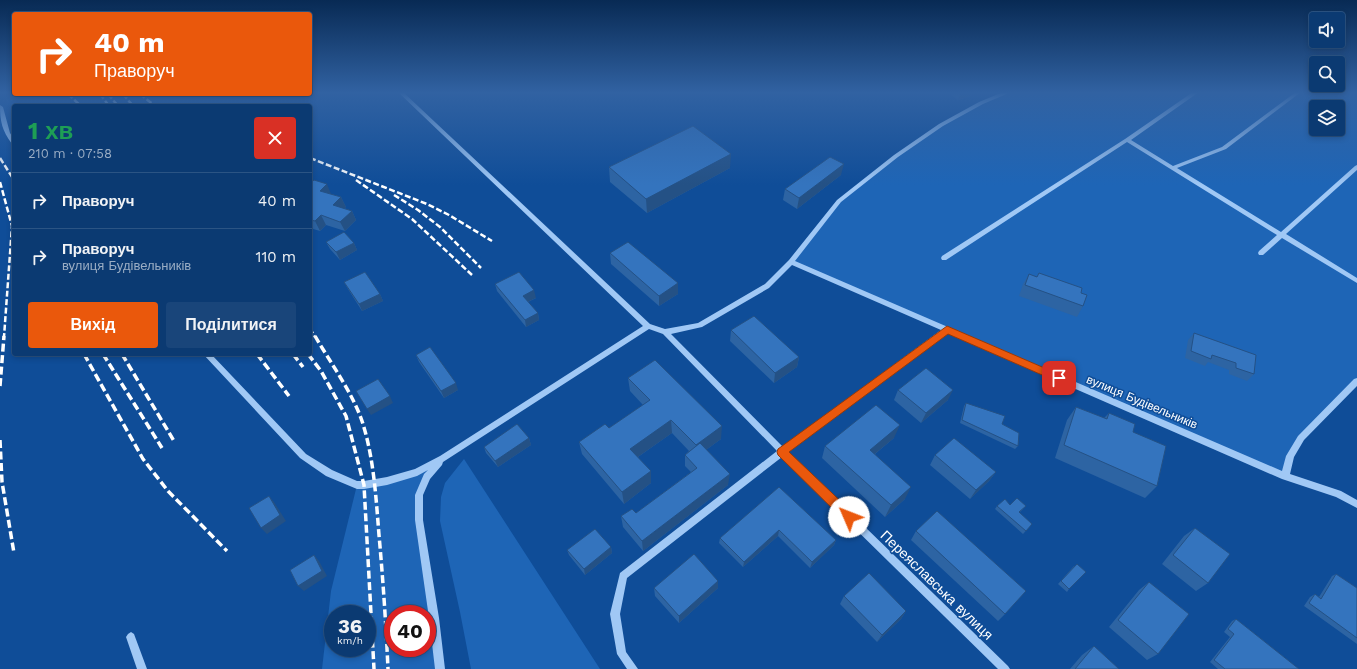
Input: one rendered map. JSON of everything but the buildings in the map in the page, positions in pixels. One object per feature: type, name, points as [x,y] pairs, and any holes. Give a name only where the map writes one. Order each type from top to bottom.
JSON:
[{"type":"street","points":[[4,123],[7,133],[12,141]]},
{"type":"street","points":[[433,123],[648,326],[665,332],[700,325],[767,286],[791,262],[839,201],[896,156],[944,123]]},
{"type":"street","points":[[944,258],[1151,123]]},
{"type":"street","points":[[1172,168],[1224,148],[1257,123]]},
{"type":"street","points":[[1127,140],[1357,281]]},
{"type":"street","points":[[1261,253],[1357,167]]},
{"type":"street","name":"вулиця Будівельників","points":[[791,262],[1285,476],[1338,494],[1357,504]]},
{"type":"street","points":[[209,356],[303,456],[329,473],[357,485],[364,485],[387,481],[417,472],[443,458],[648,326]]},
{"type":"street","points":[[633,669],[622,654],[615,614],[623,576],[782,452],[947,330]]},
{"type":"street","name":"Переяславська вулиця","points":[[665,332],[782,452],[1005,669]]},
{"type":"street","points":[[1285,476],[1290,456],[1301,438],[1357,381]]},
{"type":"street","points":[[440,669],[419,520],[419,495],[427,477],[443,458]]},
{"type":"street","points":[[131,637],[142,669]]},
{"type":"shaded area","points":[[944,123],[1309,123],[1309,136],[1345,136],[1345,123],[1357,123],[1357,381],[1301,438],[1285,476],[791,262],[839,201],[896,156]]},
{"type":"shaded area","points":[[443,458],[419,495],[432,605],[384,605],[384,657],[436,657],[436,636],[440,669],[322,669],[324,652],[324,657],[376,657],[376,605],[329,605],[331,591],[357,485],[387,481]]},
{"type":"shaded area","points":[[464,459],[600,669],[471,669],[440,521],[441,497],[445,483]]},
{"type":"railway","points":[[0,158],[12,177]]},
{"type":"railway","points":[[312,159],[427,204],[449,215],[492,241]]},
{"type":"railway","points":[[356,180],[412,219],[472,275]]},
{"type":"railway","points":[[0,182],[12,226],[4,337]]},
{"type":"railway","points":[[394,195],[418,210],[440,227],[481,268]]},
{"type":"railway","points":[[312,332],[315,337]]},
{"type":"railway","points":[[0,386],[4,336]]},
{"type":"railway","points":[[315,336],[354,402],[363,424],[370,451],[376,493],[388,669]]},
{"type":"railway","points":[[85,356],[143,459],[168,491],[227,551]]},
{"type":"railway","points":[[104,356],[162,448]]},
{"type":"railway","points":[[123,356],[174,441]]},
{"type":"railway","points":[[259,356],[289,396]]},
{"type":"railway","points":[[295,356],[303,367]]},
{"type":"railway","points":[[310,356],[321,371],[346,416],[364,485],[374,669]]},
{"type":"railway","points":[[0,440],[2,482],[14,553]]},
{"type":"route","points":[[849,517],[782,452],[947,330],[1059,378]]}]
